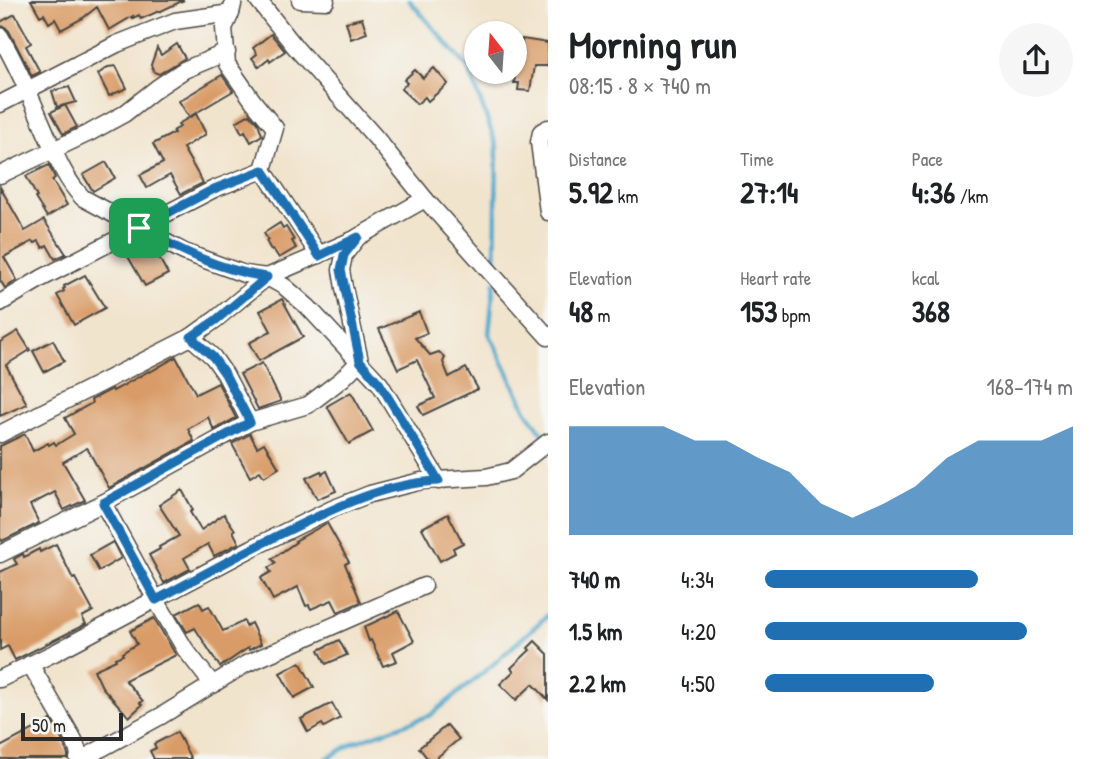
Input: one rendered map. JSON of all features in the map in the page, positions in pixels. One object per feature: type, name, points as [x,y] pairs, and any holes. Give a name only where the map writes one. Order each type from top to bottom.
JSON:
[{"type":"street","points":[[258,0],[425,199],[548,337]]},
{"type":"street","points":[[300,0],[326,1]]},
{"type":"street","points":[[233,7],[224,28],[227,64],[275,128],[263,170],[319,256]]},
{"type":"street","points":[[0,104],[117,44],[175,21],[233,7]]},
{"type":"street","points":[[0,36],[27,89],[48,151],[83,198],[184,252],[244,274],[267,277],[285,286],[380,384],[439,481]]},
{"type":"street","points":[[0,175],[91,132],[124,114],[184,70],[227,52]]},
{"type":"street","points":[[548,128],[541,132],[538,142],[548,212]]},
{"type":"street","points":[[0,303],[42,278],[214,189],[263,170]]},
{"type":"street","points":[[0,434],[191,337],[216,320],[267,277],[358,237],[425,199]]},
{"type":"street","points":[[358,237],[344,255],[341,270],[360,361]]},
{"type":"street","points":[[191,337],[213,357],[225,374],[250,422]]},
{"type":"street","points":[[0,554],[103,503],[250,422],[308,405],[342,379],[360,361]]},
{"type":"street","points":[[0,678],[332,509],[370,494],[421,481],[486,477],[510,471],[548,442]]},
{"type":"street","points":[[103,503],[185,649],[213,685]]},
{"type":"street","points":[[30,664],[74,740],[80,759],[246,664],[424,586]]},
{"type":"building","points":[[31,0],[184,0],[141,19],[139,15],[133,16],[109,30],[97,7],[61,30],[55,19],[49,23],[44,14],[40,16]]},
{"type":"building","points":[[15,14],[31,43],[26,46],[40,72],[32,76],[9,31],[0,26],[0,22]]},
{"type":"building","points":[[362,18],[367,33],[351,39],[346,22]]},
{"type":"building","points":[[271,34],[285,51],[259,67],[252,58],[257,54],[253,48]]},
{"type":"building","points":[[527,40],[548,43],[548,66],[534,66],[530,91],[518,90],[519,84],[527,84]]},
{"type":"building","points":[[177,44],[185,58],[159,74],[154,72],[151,65],[157,48],[161,55]]},
{"type":"building","points":[[116,66],[127,88],[109,96],[98,74],[108,67]]},
{"type":"building","points":[[434,68],[448,84],[428,101],[425,97],[417,104],[401,89],[407,83],[404,80],[415,70],[423,78]]},
{"type":"building","points":[[222,75],[233,91],[189,117],[179,101]]},
{"type":"building","points":[[69,87],[76,102],[57,107],[52,91]]},
{"type":"building","points":[[65,105],[77,127],[63,134],[51,112]]},
{"type":"building","points":[[196,114],[206,134],[183,148],[203,183],[181,194],[170,175],[147,188],[140,175],[163,163],[153,144],[174,133],[173,131],[180,127],[178,124]]},
{"type":"building","points":[[250,114],[258,123],[262,135],[251,142],[236,122]]},
{"type":"building","points":[[106,162],[115,178],[93,191],[83,175]]},
{"type":"building","points":[[49,165],[55,178],[52,180],[67,205],[47,217],[26,176]]},
{"type":"building","points":[[0,187],[25,231],[44,220],[66,254],[55,259],[47,245],[43,248],[39,241],[33,241],[4,257],[17,280],[5,288],[0,280]]},
{"type":"building","points":[[280,223],[283,228],[286,227],[296,248],[279,258],[273,249],[271,250],[264,233]]},
{"type":"building","points":[[139,240],[153,247],[168,274],[145,286],[123,248]]},
{"type":"building","points":[[85,275],[105,308],[74,325],[57,295],[64,291],[64,286]]},
{"type":"building","points":[[282,299],[303,337],[259,361],[249,343],[271,331],[260,311]]},
{"type":"building","points":[[419,312],[427,333],[415,338],[430,355],[439,352],[445,358],[443,362],[449,377],[466,368],[478,389],[423,415],[418,406],[435,398],[417,360],[398,369],[379,329]]},
{"type":"building","points":[[18,331],[30,350],[6,365],[27,404],[0,416],[0,342]]},
{"type":"building","points":[[53,340],[64,361],[44,372],[33,351]]},
{"type":"building","points":[[176,357],[196,394],[218,383],[236,418],[214,430],[208,417],[188,429],[194,441],[109,488],[87,448],[63,462],[85,500],[64,510],[55,492],[30,505],[39,523],[2,541],[0,446],[25,434],[33,451],[48,443],[49,445],[54,442],[56,445],[74,434],[65,418],[92,403],[91,400]]},
{"type":"building","points":[[262,363],[281,401],[258,409],[240,374]]},
{"type":"building","points":[[351,392],[373,431],[349,444],[327,406]]},
{"type":"building","points":[[250,434],[257,447],[264,443],[279,468],[264,477],[260,471],[250,477],[232,444]]},
{"type":"building","points":[[321,471],[322,474],[327,471],[336,491],[317,499],[306,478]]},
{"type":"building","points":[[182,490],[193,510],[190,512],[201,530],[224,514],[235,530],[233,531],[239,543],[214,556],[208,544],[184,558],[190,569],[164,583],[149,555],[179,536],[159,505]]},
{"type":"building","points":[[448,514],[463,543],[453,548],[455,553],[440,561],[422,528]]},
{"type":"building","points":[[327,523],[349,562],[345,564],[361,602],[338,612],[332,600],[311,609],[309,605],[306,606],[298,587],[273,600],[261,578],[271,572],[268,568],[276,563],[272,559],[295,541]]},
{"type":"building","points":[[113,542],[121,558],[99,571],[90,555]]},
{"type":"building","points":[[56,544],[93,611],[82,617],[86,624],[15,660],[8,646],[0,650],[0,572],[17,564],[14,559],[23,554],[24,557]]},
{"type":"building","points":[[199,602],[203,609],[209,606],[223,631],[244,621],[246,626],[251,623],[261,644],[249,650],[248,648],[220,667],[195,628],[187,632],[176,614]]},
{"type":"building","points":[[398,611],[414,641],[393,652],[397,661],[383,666],[364,627]]},
{"type":"building","points":[[154,618],[176,655],[125,680],[143,701],[129,717],[102,687],[94,670],[116,660],[115,658],[137,644],[130,631]]},
{"type":"building","points":[[339,640],[347,655],[326,664],[319,650]]},
{"type":"building","points":[[535,641],[548,654],[548,700],[533,684],[516,700],[500,684],[514,671],[511,668],[530,650],[528,648]]},
{"type":"building","points":[[300,662],[314,687],[294,698],[280,673]]},
{"type":"building","points":[[332,703],[340,718],[308,732],[301,719]]},
{"type":"building","points":[[51,720],[64,744],[68,759],[0,759],[0,747]]},
{"type":"building","points":[[447,725],[459,739],[435,759],[428,759],[419,748]]},
{"type":"building","points":[[177,732],[191,759],[154,759],[150,751],[156,748],[154,744]]},
{"type":"waterway","points":[[409,0],[469,69],[497,147],[495,270]]},
{"type":"waterway","points":[[494,283],[489,333],[526,410],[547,440]]},
{"type":"waterway","points":[[326,759],[353,743],[431,715],[548,615]]},
{"type":"route","points":[[263,170],[319,256],[358,237],[344,255],[341,270],[360,361],[380,384],[439,481],[421,481],[370,494],[332,509],[156,600],[103,503],[250,422],[225,374],[213,357],[191,337],[216,320],[267,277],[244,274],[212,263],[184,252],[139,228],[214,189],[263,170]]}]
